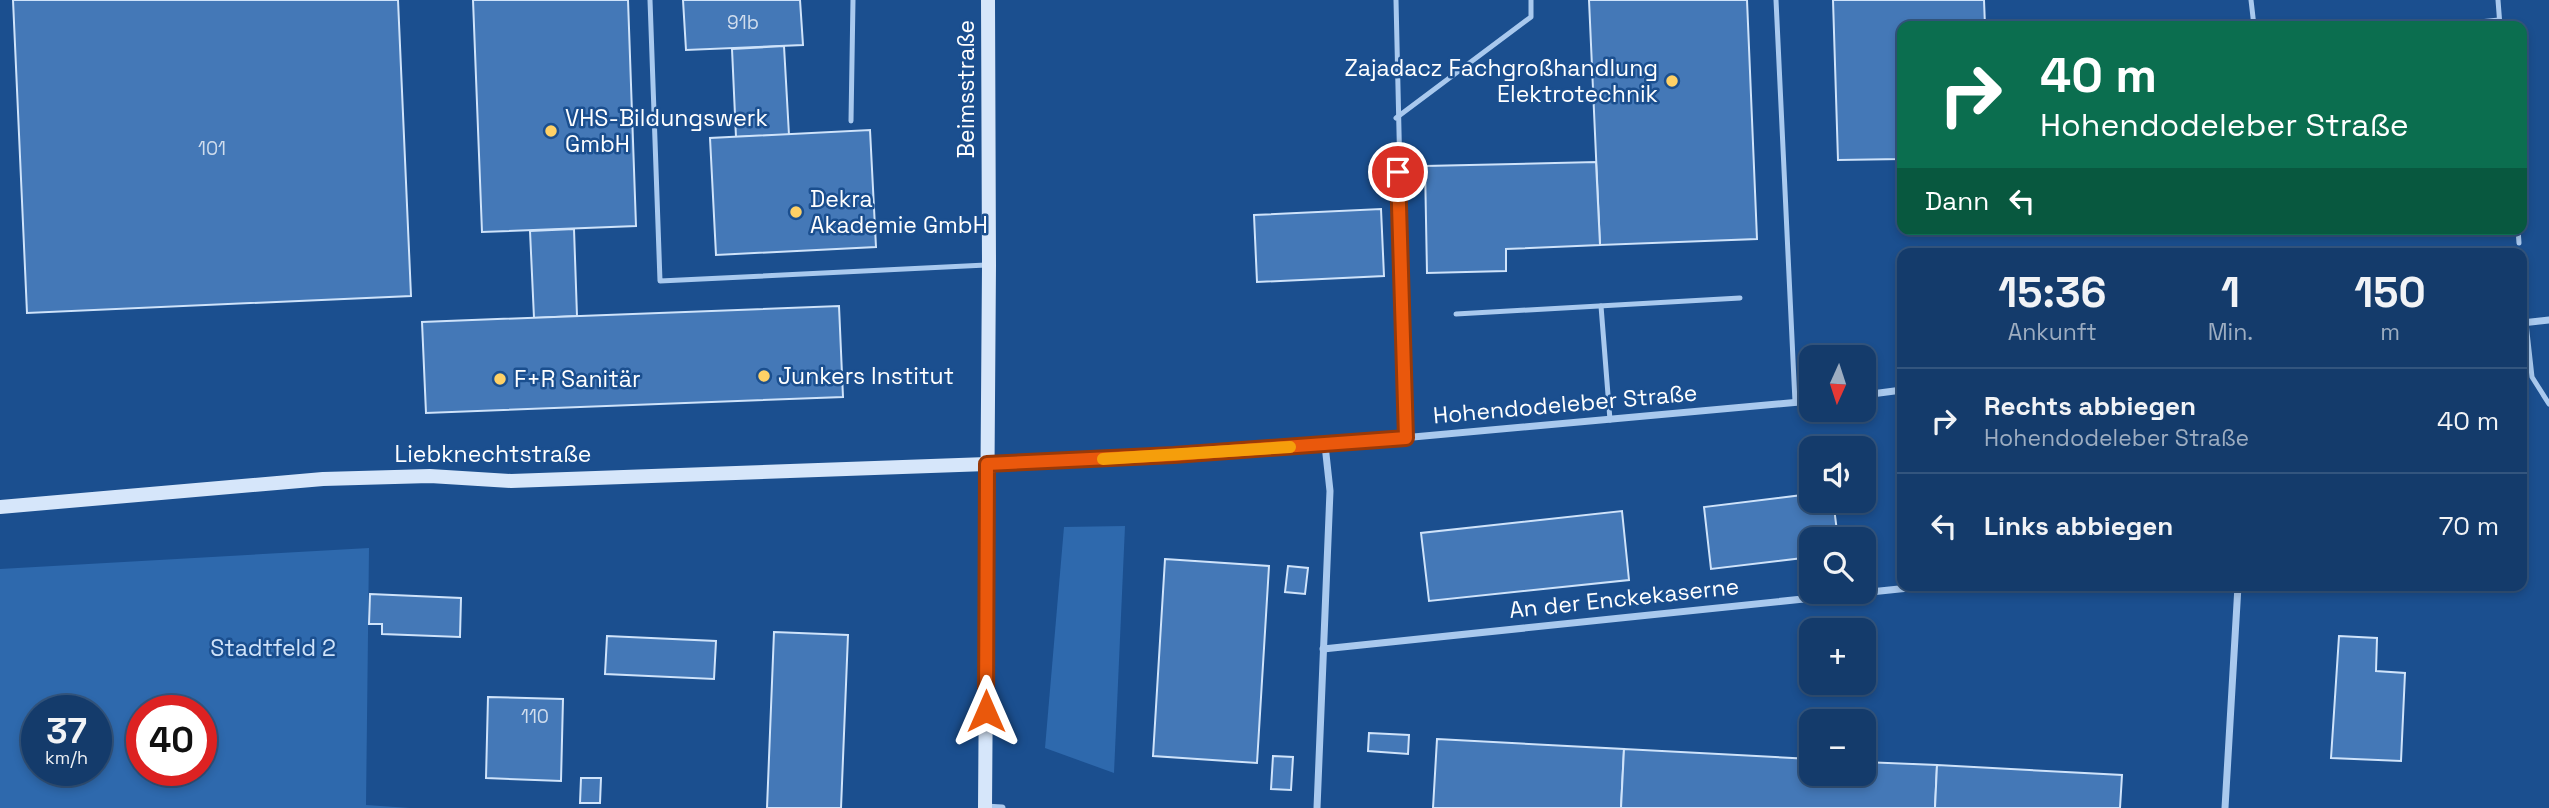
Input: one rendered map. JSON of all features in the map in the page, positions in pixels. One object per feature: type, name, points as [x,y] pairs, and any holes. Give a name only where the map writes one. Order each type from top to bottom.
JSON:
[{"type":"street","name":"Beimsstraße","points":[[985,808],[988,0]]},
{"type":"street","points":[[2527,323],[2549,320]]},
{"type":"street","points":[[1876,393],[1897,391]]},
{"type":"street","name":"Hohendodeleber Straße","points":[[987,464],[1325,445],[1799,402]]},
{"type":"street","points":[[1317,808],[1330,491],[1325,445]]},
{"type":"street","name":"Liebknechtstraße","points":[[0,507],[323,479],[430,476],[511,481],[987,464]]},
{"type":"street","name":"An der Enckekaserne","points":[[1323,649],[1897,589]]},
{"type":"street","points":[[2225,808],[2238,591]]},
{"type":"street","points":[[985,808],[1002,808]]},
{"type":"lane","points":[[650,0],[660,281],[989,265]]},
{"type":"lane","points":[[851,121],[853,0]]},
{"type":"lane","points":[[1395,0],[1406,438]]},
{"type":"lane","points":[[1396,118],[1531,17],[1531,0]]},
{"type":"lane","points":[[1776,0],[1794,402]]},
{"type":"lane","points":[[2251,0],[2253,21]]},
{"type":"lane","points":[[2498,0],[2500,21]]},
{"type":"lane","points":[[2518,235],[2519,243]]},
{"type":"lane","points":[[1456,314],[1740,298]]},
{"type":"lane","points":[[1601,306],[1610,420]]},
{"type":"lane","points":[[2527,343],[2532,377],[2549,404]]},
{"type":"green space","points":[[1125,526],[1114,773],[1045,748],[1064,527]]},
{"type":"green space","name":"Stadtfeld 2","points":[[369,548],[366,805],[410,808],[0,808],[0,569]]},
{"type":"building","points":[[13,0],[398,0],[411,296],[27,313]]},
{"type":"building","points":[[473,0],[628,0],[636,226],[482,232]]},
{"type":"building","points":[[683,0],[800,0],[803,45],[686,50]]},
{"type":"building","name":"Zajadacz Fachgroßhandlung Elektrotechnik","points":[[1589,0],[1747,0],[1757,239],[1600,245]]},
{"type":"building","points":[[1833,0],[1984,0],[1985,21],[1897,21],[1897,159],[1838,160]]},
{"type":"building","points":[[784,46],[789,135],[736,137],[732,49]]},
{"type":"building","points":[[870,130],[876,247],[716,255],[710,138]]},
{"type":"building","points":[[1596,162],[1600,245],[1506,249],[1506,271],[1427,273],[1425,166]]},
{"type":"building","points":[[1381,209],[1384,276],[1257,282],[1254,215]]},
{"type":"building","points":[[574,229],[577,316],[534,318],[530,231]]},
{"type":"building","points":[[839,306],[843,397],[426,413],[422,322]]},
{"type":"building","points":[[1799,495],[1799,513],[1835,513],[1836,527],[1799,527],[1799,558],[1711,569],[1704,507]]},
{"type":"building","points":[[1622,511],[1629,580],[1429,601],[1421,533]]},
{"type":"building","points":[[1165,559],[1269,566],[1257,763],[1153,756]]},
{"type":"building","points":[[1288,566],[1308,568],[1305,594],[1285,592]]},
{"type":"building","points":[[370,594],[461,598],[460,637],[382,634],[382,624],[369,624]]},
{"type":"building","points":[[774,632],[848,635],[841,808],[767,808]]},
{"type":"building","points":[[607,636],[716,641],[714,679],[605,674]]},
{"type":"building","points":[[2339,636],[2377,638],[2376,671],[2405,673],[2401,761],[2331,758]]},
{"type":"building","points":[[488,697],[563,699],[561,781],[486,778]]},
{"type":"building","points":[[1369,733],[1409,735],[1408,754],[1368,751]]},
{"type":"building","points":[[1437,739],[1624,749],[1621,808],[1433,808]]},
{"type":"building","points":[[1624,749],[1799,758],[1799,786],[1876,786],[1876,762],[1937,765],[1935,808],[1621,808]]},
{"type":"building","points":[[1273,756],[1293,757],[1291,790],[1271,789]]},
{"type":"building","points":[[1937,765],[2122,775],[2120,808],[1935,808]]},
{"type":"building","points":[[581,778],[601,778],[600,803],[580,803]]},
{"type":"slow traffic","points":[[1103,459],[1290,447]]},
{"type":"place","name":"Zajadacz Fachgroßhandlung Elektrotechnik","points":[[1672,81]]},
{"type":"place","name":"VHS-Bildungswerk GmbH","points":[[551,131]]},
{"type":"place","name":"Dekra Akademie GmbH","points":[[796,212]]},
{"type":"place","name":"Junkers Institut","points":[[764,376]]},
{"type":"place","name":"F+R Sanitär","points":[[500,379]]},
{"type":"route","points":[[986,711],[987,464],[1174,455],[1406,438],[1398,172]]}]
